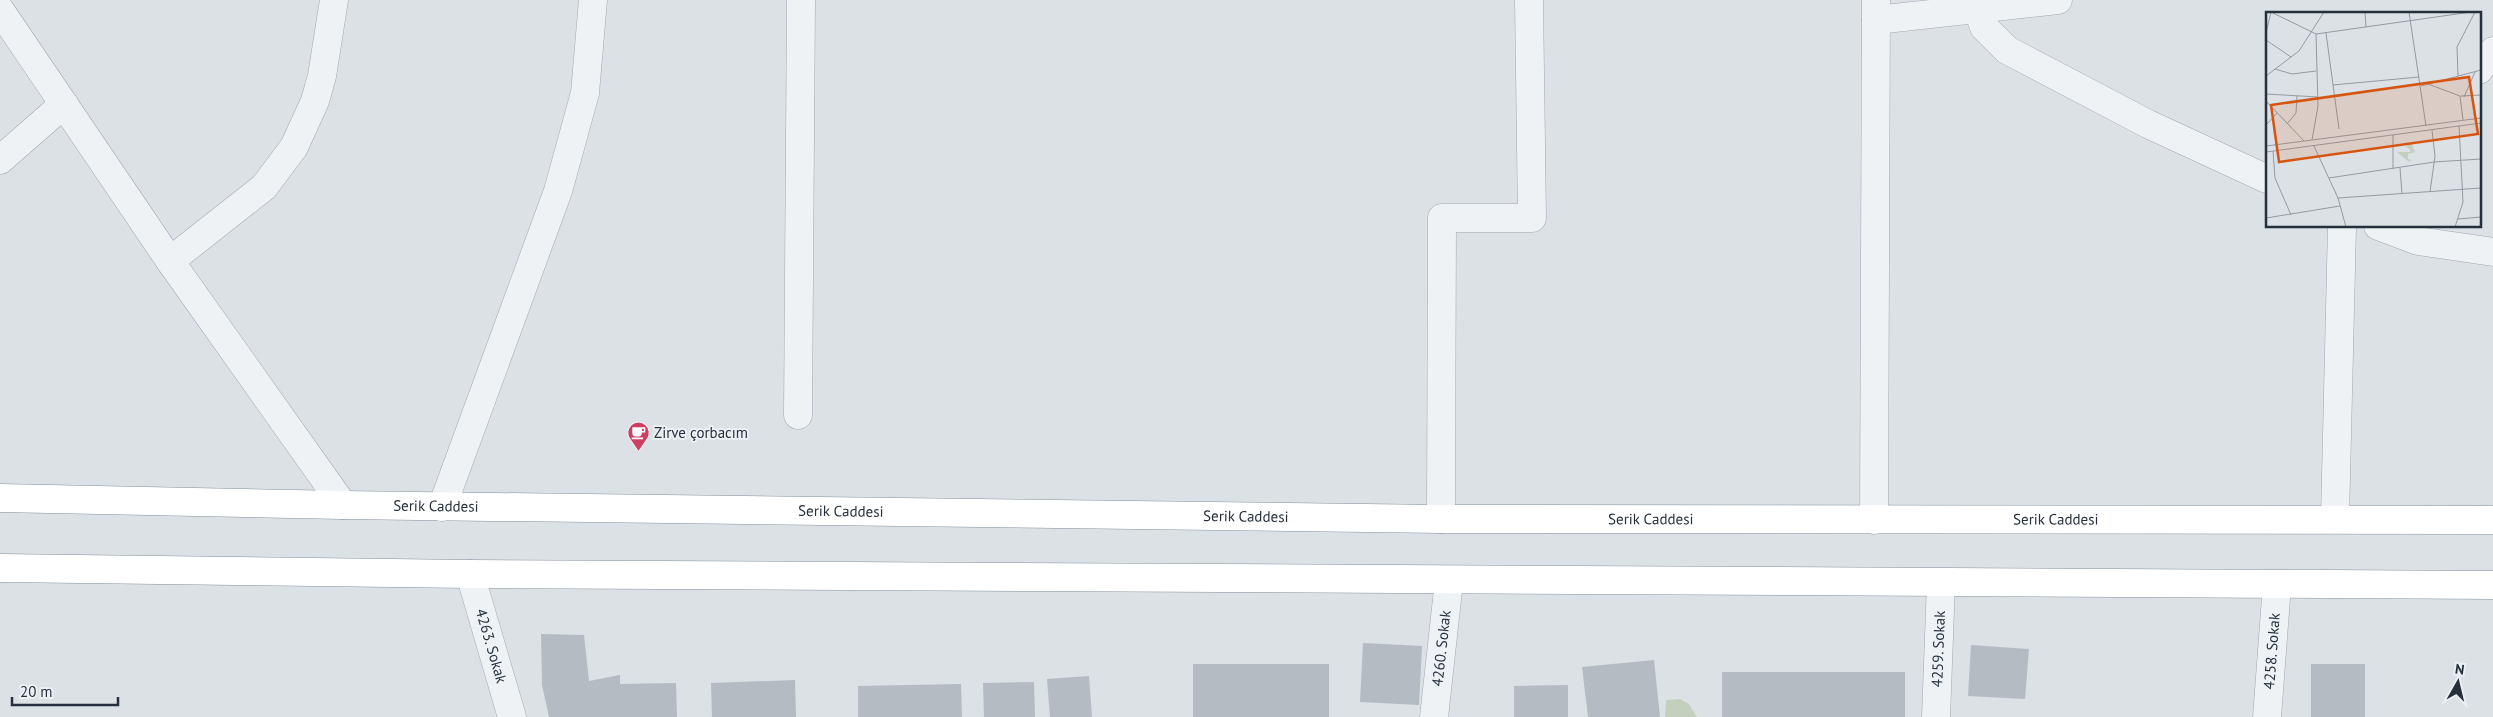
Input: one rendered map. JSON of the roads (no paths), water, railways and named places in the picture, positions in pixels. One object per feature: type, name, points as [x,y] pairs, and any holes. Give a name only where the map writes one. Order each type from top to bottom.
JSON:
[{"type":"highway","name":"Serik Caddesi","points":[[0,498],[442,507],[1441,519],[2493,520]]},
{"type":"highway","points":[[0,568],[470,574],[1449,581],[2493,585]]},
{"type":"street","points":[[170,261],[264,187],[294,147],[312,109],[322,76],[334,0]]},
{"type":"street","points":[[442,507],[558,191],[585,92],[593,0]]},
{"type":"street","points":[[798,415],[801,0]]},
{"type":"street","points":[[1441,519],[1442,218],[1532,218],[1529,0]]},
{"type":"street","points":[[1874,520],[1876,10],[1978,10],[2058,0]]},
{"type":"street","points":[[0,10],[170,261],[343,505]]},
{"type":"street","points":[[1978,10],[1984,27],[2007,50],[2148,124],[2266,179]]},
{"type":"street","points":[[2480,69],[2493,51]]},
{"type":"street","points":[[0,160],[64,104]]},
{"type":"street","points":[[2335,519],[2342,228]]},
{"type":"street","points":[[2387,228],[2427,243],[2493,252]]},
{"type":"street","name":"4263. Sokak","points":[[470,574],[512,717]]},
{"type":"street","name":"4260. Sokak","points":[[1434,717],[1449,581]]},
{"type":"street","name":"4259. Sokak","points":[[1936,717],[1941,583]]},
{"type":"street","name":"4258. Sokak","points":[[2267,717],[2277,585]]},
{"type":"place","name":"Zirve çorbacım","points":[[638,452]]}]
